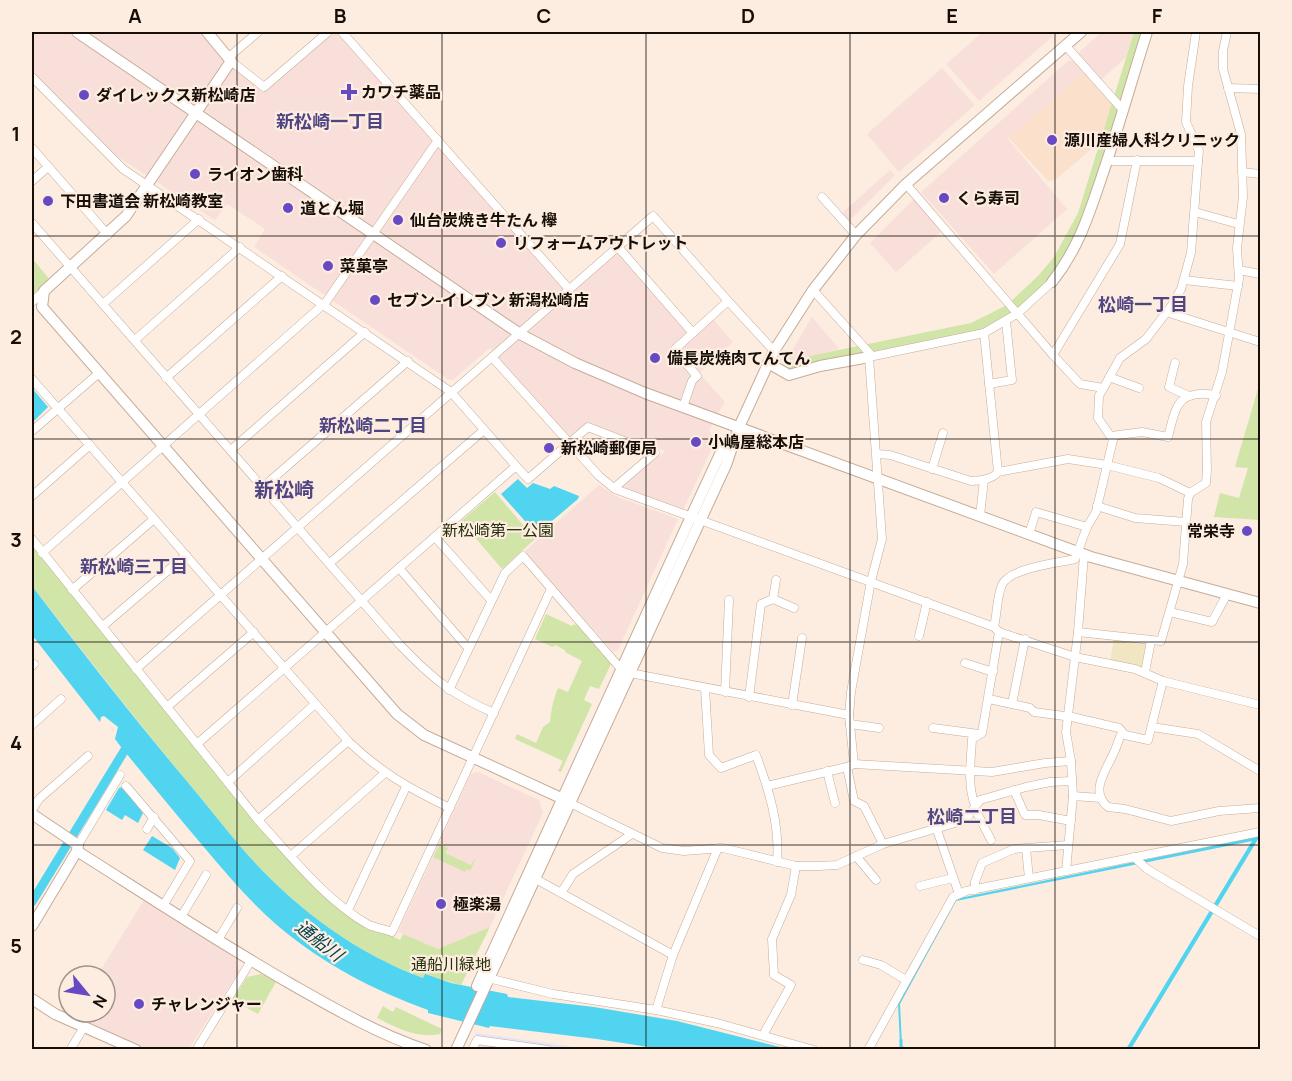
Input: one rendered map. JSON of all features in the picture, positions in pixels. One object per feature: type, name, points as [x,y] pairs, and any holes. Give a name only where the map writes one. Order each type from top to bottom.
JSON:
[{"type":"street","points":[[77,32],[520,334],[603,376],[1082,554],[1260,603]]},
{"type":"street","points":[[207,32],[230,59],[264,87],[328,32]]},
{"type":"street","points":[[32,302],[108,235],[126,216],[230,59],[258,32]]},
{"type":"street","points":[[342,32],[569,289]]},
{"type":"street","points":[[485,980],[565,800],[696,519],[726,465],[739,427],[774,351],[813,290],[856,235],[906,184],[1081,32]]},
{"type":"street","points":[[768,363],[789,375],[820,366],[984,333],[1018,313],[1052,282],[1071,256],[1082,235],[1147,32]]},
{"type":"street","points":[[1066,871],[1073,796],[1066,732],[1078,632],[1082,554],[1087,527],[1096,512],[1113,440],[1098,418],[1099,396],[1120,358],[1146,339],[1177,297],[1184,280],[1191,253],[1198,161],[1198,151],[1186,122],[1188,86],[1196,32]]},
{"type":"street","points":[[1190,493],[1206,483],[1206,422],[1216,396],[1238,286],[1238,224],[1243,197],[1241,134],[1223,69],[1223,51],[1227,32]]},
{"type":"street","points":[[1065,45],[1123,110]]},
{"type":"street","points":[[32,77],[123,169],[452,392],[528,479],[588,427],[655,453],[614,488]]},
{"type":"street","points":[[1228,88],[1260,89]]},
{"type":"street","points":[[42,552],[324,304],[438,140]]},
{"type":"street","points":[[32,148],[108,235]]},
{"type":"street","points":[[1053,355],[1120,244],[1137,160]]},
{"type":"street","points":[[1107,161],[1198,161]]},
{"type":"street","points":[[32,181],[48,167]]},
{"type":"street","points":[[1242,172],[1260,174]]},
{"type":"street","points":[[906,184],[1080,384],[1103,388]]},
{"type":"street","points":[[822,197],[856,235]]},
{"type":"street","points":[[1195,212],[1238,224]]},
{"type":"street","points":[[136,669],[260,558],[654,216],[774,351]]},
{"type":"street","points":[[103,304],[199,219]]},
{"type":"street","points":[[32,223],[429,676],[466,701],[494,713]]},
{"type":"street","points":[[135,340],[240,247]]},
{"type":"street","points":[[618,247],[693,332]]},
{"type":"street","points":[[1239,270],[1260,274]]},
{"type":"street","points":[[166,378],[282,276]]},
{"type":"street","points":[[1184,280],[1238,286]]},
{"type":"street","points":[[813,290],[870,356],[882,539],[871,581],[849,719],[854,801],[864,806],[883,844]]},
{"type":"street","points":[[44,291],[42,307],[397,714],[424,735],[472,758],[565,800],[662,848],[674,851],[718,848],[796,866],[837,865],[883,844],[955,823],[968,816],[980,800],[1050,782],[1072,781]]},
{"type":"street","points":[[683,407],[692,381],[697,376],[674,350],[728,301]]},
{"type":"street","points":[[1166,312],[1260,342]]},
{"type":"street","points":[[989,384],[1012,380],[1006,321]]},
{"type":"street","points":[[231,450],[365,332]]},
{"type":"street","points":[[984,333],[998,472]]},
{"type":"street","points":[[492,357],[599,476],[614,488],[630,496],[871,581],[1075,657],[1145,672],[1163,681],[1260,705]]},
{"type":"street","points":[[263,487],[408,361]]},
{"type":"street","points":[[1175,363],[1169,387],[1189,396],[1209,394],[1216,396]]},
{"type":"street","points":[[32,431],[99,373]]},
{"type":"street","points":[[1109,377],[1139,388]]},
{"type":"street","points":[[32,379],[348,741],[385,773],[406,787],[450,808]]},
{"type":"street","points":[[1111,436],[1142,432],[1168,437],[1179,404],[1189,396]]},
{"type":"street","points":[[330,563],[484,429]]},
{"type":"street","points":[[932,469],[943,433]]},
{"type":"street","points":[[32,496],[90,445]]},
{"type":"street","points":[[877,454],[890,455],[971,481],[984,480],[998,472],[1068,459],[1107,465],[1160,478],[1190,493]]},
{"type":"street","points":[[197,744],[516,466]]},
{"type":"street","points":[[980,516],[984,480]]},
{"type":"street","points":[[1078,632],[1161,641],[1183,564],[1190,493]]},
{"type":"street","points":[[1097,506],[1135,519],[1186,522]]},
{"type":"street","points":[[1029,534],[1036,512],[1087,527]]},
{"type":"street","points":[[72,590],[154,519]]},
{"type":"street","points":[[435,537],[491,600]]},
{"type":"street","points":[[32,539],[258,820],[315,882],[348,910],[370,925],[392,932],[551,588]]},
{"type":"street","points":[[991,840],[975,807],[970,771],[972,739],[982,733],[993,672],[1002,584],[1019,571],[1076,559],[1082,554]]},
{"type":"street","points":[[103,626],[186,555]]},
{"type":"street","points":[[449,690],[505,573],[523,556],[626,671],[792,705],[879,728]]},
{"type":"street","points":[[399,568],[468,648]]},
{"type":"street","points":[[773,599],[776,580]]},
{"type":"street","points":[[1170,612],[1212,622],[1227,594]]},
{"type":"street","points":[[749,697],[761,604],[773,599],[794,608]]},
{"type":"street","points":[[725,692],[729,600]]},
{"type":"street","points":[[919,636],[927,602]]},
{"type":"street","points":[[167,707],[254,632]]},
{"type":"street","points":[[792,705],[802,638]]},
{"type":"street","points":[[1012,704],[1025,639]]},
{"type":"street","points":[[1145,672],[1151,641]]},
{"type":"street","points":[[965,663],[993,672]]},
{"type":"street","points":[[988,699],[1030,708],[1034,712],[1119,728],[1122,733],[1148,740],[1163,681]]},
{"type":"street","points":[[705,688],[709,754],[721,768],[756,755],[767,786],[776,828],[777,862]]},
{"type":"street","points":[[32,725],[62,699]]},
{"type":"street","points":[[228,782],[315,704]]},
{"type":"street","points":[[1152,727],[1198,734],[1260,771]]},
{"type":"street","points":[[933,728],[979,734]]},
{"type":"street","points":[[1122,733],[1102,774],[1101,798],[1108,807],[1171,821],[1219,811],[1260,808]]},
{"type":"street","points":[[258,820],[348,741]]},
{"type":"street","points":[[88,756],[39,799],[32,812],[77,847],[163,906],[251,961],[380,1034],[426,1050]]},
{"type":"street","points":[[767,786],[851,766],[992,772],[1045,763],[1071,762]]},
{"type":"street","points":[[828,771],[835,803]]},
{"type":"street","points":[[291,856],[385,773]]},
{"type":"street","points":[[32,926],[120,775]]},
{"type":"street","points":[[126,786],[190,861],[163,906]]},
{"type":"street","points":[[348,910],[406,787]]},
{"type":"street","points":[[1014,790],[1025,815],[1039,815],[1071,821]]},
{"type":"street","points":[[1073,796],[1101,798]]},
{"type":"street","points":[[454,1045],[534,878],[565,800]]},
{"type":"street","points":[[147,829],[154,818]]},
{"type":"street","points":[[937,830],[959,894]]},
{"type":"street","points":[[868,1050],[952,897],[1029,878],[1260,832]]},
{"type":"street","points":[[561,893],[573,874],[632,834]]},
{"type":"street","points":[[975,890],[975,882],[982,863],[1014,849],[1068,845]]},
{"type":"street","points":[[656,1010],[674,955],[718,848]]},
{"type":"street","points":[[1026,849],[1029,878]]},
{"type":"street","points":[[856,856],[876,880]]},
{"type":"street","points":[[1134,857],[1143,865],[1260,936]]},
{"type":"street","points":[[763,1035],[791,985],[774,975],[772,939],[791,896],[796,866]]},
{"type":"street","points":[[181,917],[206,875]]},
{"type":"street","points":[[534,878],[674,955]]},
{"type":"street","points":[[920,886],[953,878]]},
{"type":"street","points":[[218,940],[237,908]]},
{"type":"street","points":[[863,960],[881,965],[906,980]]},
{"type":"street","points":[[196,1050],[251,961]]},
{"type":"street","points":[[485,980],[553,994],[656,1010],[763,1035],[814,1050]]},
{"type":"street","points":[[32,999],[55,1014],[136,1050]]},
{"type":"street","points":[[70,1050],[84,1027]]},
{"type":"street","points":[[472,1050],[477,1040],[548,1050]]},
{"type":"shaded area","points":[[32,32],[201,32],[223,57],[263,92],[333,32],[337,32],[570,294],[615,254],[618,254],[692,337],[713,319],[733,342],[699,373],[725,402],[709,430],[715,442],[683,510],[625,490],[624,485],[665,451],[588,423],[570,436],[490,348],[453,380],[449,380],[254,247],[265,229],[227,204],[215,220],[109,151],[32,73]]},
{"type":"shaded area","points":[[983,32],[1049,32],[1053,36],[979,101],[946,64]]},
{"type":"shaded area","points":[[1102,32],[1134,32],[1126,57],[1101,80],[1078,53]]},
{"type":"shaded area","points":[[1075,60],[1085,72],[1008,139],[1067,209],[994,274],[921,192],[1068,61]]},
{"type":"shaded area","points":[[942,68],[975,105],[899,172],[867,134]]},
{"type":"shaded area","points":[[1085,72],[1113,104],[1101,141],[1055,180],[1048,181],[1009,138]]},
{"type":"shaded area","points":[[890,170],[895,175],[848,222],[841,214]]},
{"type":"shaded area","points":[[915,198],[943,230],[896,272],[870,243]]},
{"type":"shaded area","points":[[812,317],[839,349],[785,362]]},
{"type":"shaded area","points":[[599,485],[618,497],[678,519],[618,650],[614,652],[524,552]]},
{"type":"shaded area","points":[[478,772],[539,800],[543,813],[490,927],[438,949],[398,932],[471,774]]},
{"type":"shaded area","points":[[144,900],[235,958],[239,971],[189,1049],[146,1049],[90,1024],[117,1024],[117,964],[104,964]]},
{"type":"shaded area","points":[[476,1033],[588,1049],[468,1050]]},
{"type":"green space","points":[[1134,32],[1144,32],[1084,225],[1052,279],[1021,308],[986,328],[970,334],[789,371],[782,367],[783,364],[814,355],[971,323],[1007,305],[1038,276],[1054,257],[1078,213]]},
{"type":"green space","points":[[32,258],[50,280],[32,297]]},
{"type":"green space","points":[[1260,382],[1260,520],[1214,517],[1220,493],[1239,498],[1248,468],[1235,467]]},
{"type":"green space","name":"新松崎第一公園","points":[[495,492],[535,539],[502,569],[461,521]]},
{"type":"green space","name":"通船川緑地","points":[[32,540],[136,669],[315,882],[370,925],[400,940],[403,934],[438,949],[490,927],[461,985],[425,975],[423,978],[347,940],[301,906],[259,867],[146,731],[32,586]]},
{"type":"green space","points":[[546,614],[572,626],[574,624],[578,626],[611,664],[599,689],[590,686],[584,700],[592,704],[561,772],[558,771],[563,761],[515,739],[517,734],[536,743],[543,727],[550,722],[558,688],[568,692],[582,661],[555,645],[553,647],[535,639]]},
{"type":"green space","points":[[440,844],[448,848],[445,853],[471,865],[475,860],[470,871],[467,869],[465,872],[433,857]]},
{"type":"green space","points":[[261,974],[276,982],[258,1014],[233,1000],[247,977]]},
{"type":"green space","points":[[383,1006],[393,1012],[396,1007],[442,1029],[440,1034],[416,1034],[385,1022],[377,1018]]},
{"type":"sand","points":[[1114,639],[1149,643],[1144,670],[1110,662]]},
{"type":"water","points":[[32,388],[48,407],[32,423]]},
{"type":"water","points":[[518,479],[527,488],[533,483],[550,489],[554,486],[579,496],[539,532],[535,528],[533,530],[501,494]]},
{"type":"water","name":"通船川","points":[[32,586],[126,707],[240,846],[301,906],[347,940],[423,978],[425,974],[451,983],[507,994],[508,997],[594,1007],[677,1021],[788,1049],[661,1049],[597,1039],[490,1026],[489,1028],[428,1013],[428,1010],[387,994],[349,975],[313,953],[268,917],[229,877],[115,739],[118,727],[104,716],[101,717],[100,722],[32,635]]},
{"type":"water","points":[[122,787],[143,813],[138,823],[125,815],[122,820],[106,810],[119,788]]},
{"type":"water","points":[[152,836],[172,848],[180,858],[175,870],[143,850]]},
{"type":"water","points":[[1260,836],[1131,1049],[1126,1049],[1252,841],[956,901],[900,1004],[902,1045],[900,1044],[898,1003],[955,899]]},
{"type":"waterway","points":[[32,902],[129,743]]},
{"type":"waterway","points":[[901,1040],[901,1047],[906,1050]]},
{"type":"place","name":"カワチ薬品","points":[[349,92]]},
{"type":"place","name":"ダイレックス新松崎店","points":[[84,95]]},
{"type":"place","name":"源川産婦人科クリニック","points":[[1052,140]]},
{"type":"place","name":"ライオン歯科","points":[[195,174]]},
{"type":"place","name":"くら寿司","points":[[944,198]]},
{"type":"place","name":"下田書道会 新松崎教室","points":[[48,201]]},
{"type":"place","name":"道とん堀","points":[[288,208]]},
{"type":"place","name":"仙台炭焼き牛たん 欅","points":[[398,220]]},
{"type":"place","name":"リフォームアウトレット","points":[[501,243]]},
{"type":"place","name":"菜菓亭","points":[[328,266]]},
{"type":"place","name":"セブン-イレブン 新潟松崎店","points":[[375,300]]},
{"type":"place","name":"備長炭焼肉てんてん","points":[[655,358]]},
{"type":"place","name":"小嶋屋総本店","points":[[696,442]]},
{"type":"place","name":"新松崎郵便局","points":[[549,448]]},
{"type":"place","name":"常栄寺","points":[[1247,531]]},
{"type":"place","name":"極楽湯","points":[[441,904]]},
{"type":"place","name":"チャレンジャー","points":[[139,1004]]},
{"type":"district","name":"新松崎一丁目","points":[[330,122]]},
{"type":"district","name":"松崎一丁目","points":[[1143,305]]},
{"type":"district","name":"新松崎二丁目","points":[[373,426]]},
{"type":"district","name":"新松崎","points":[[284,490]]},
{"type":"district","name":"新松崎三丁目","points":[[134,567]]},
{"type":"district","name":"松崎二丁目","points":[[972,817]]}]
